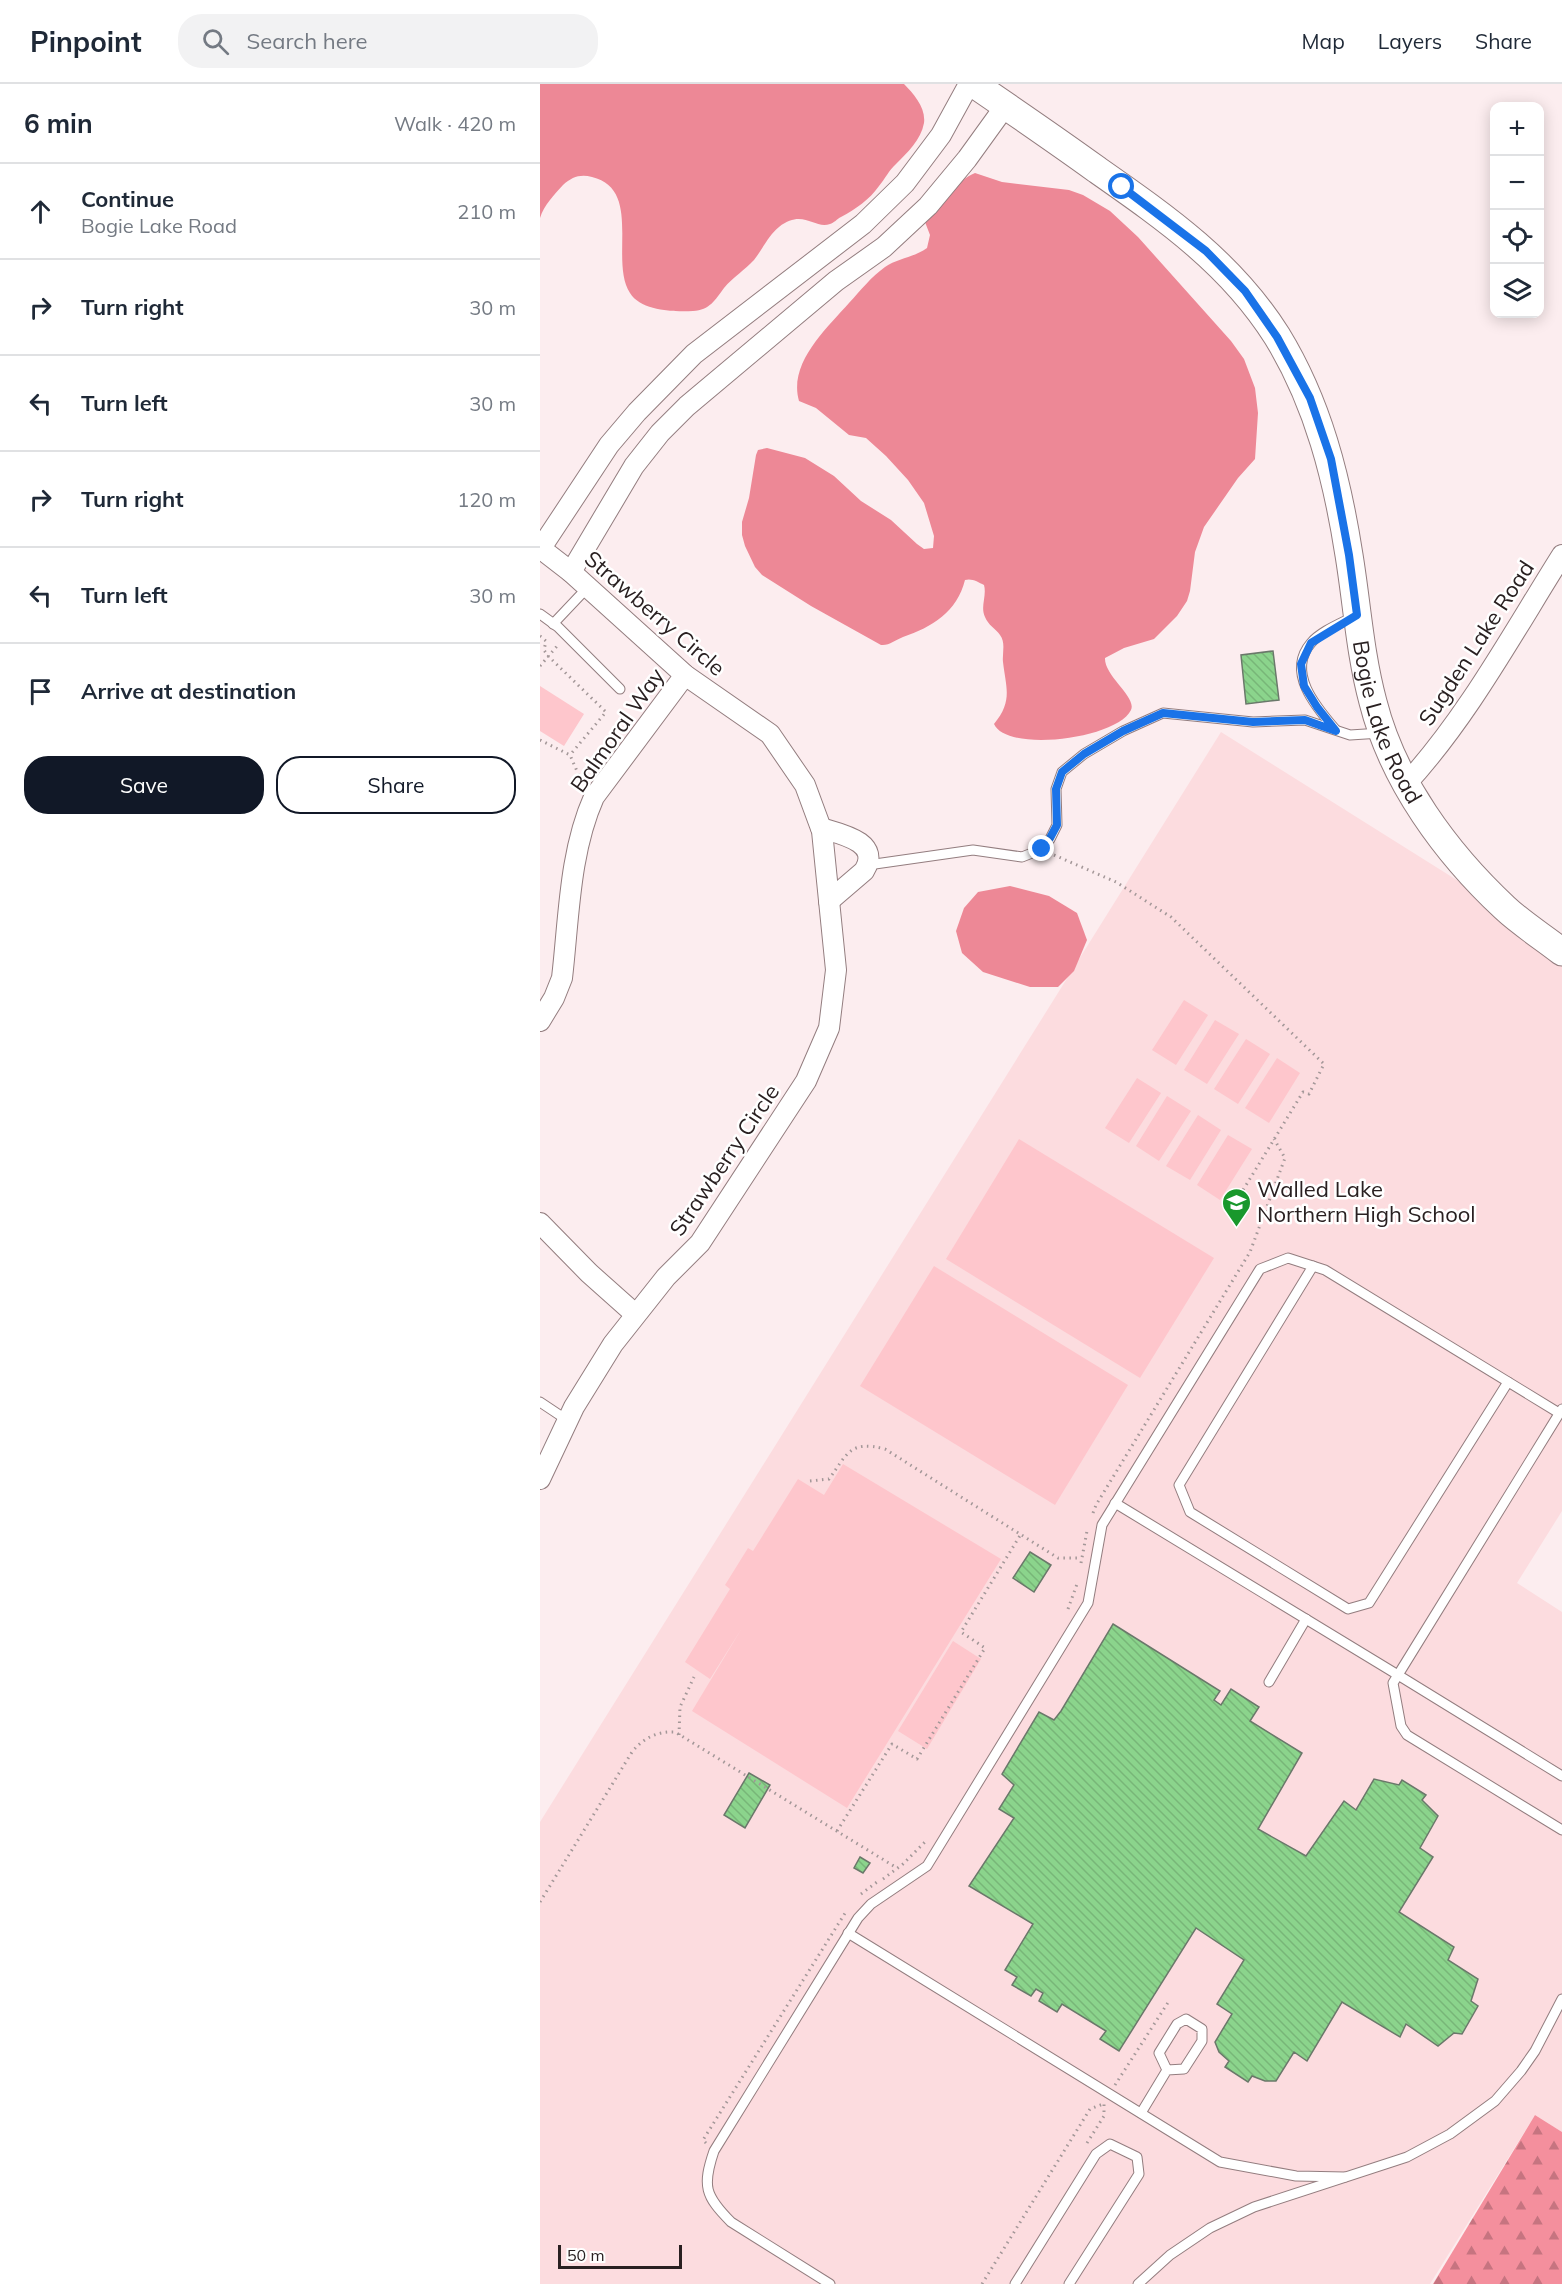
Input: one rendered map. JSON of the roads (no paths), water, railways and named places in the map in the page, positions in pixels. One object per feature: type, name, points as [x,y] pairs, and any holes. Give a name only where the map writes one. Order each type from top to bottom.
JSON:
[{"type":"main road","name":"Bogie Lake Road","points":[[974,84],[1122,187],[1206,251],[1245,291],[1277,337],[1310,398],[1331,459],[1373,702],[1383,733],[1406,784],[1452,853],[1506,910],[1562,952]]},
{"type":"street","points":[[540,548],[609,445],[665,383],[694,354],[863,224],[905,183],[941,135],[969,84]]},
{"type":"street","points":[[571,572],[634,466],[660,433],[687,406],[836,281],[884,247],[928,206],[967,159],[1006,105]]},
{"type":"street","points":[[818,257],[836,281]]},
{"type":"street","points":[[665,383],[687,406]]},
{"type":"street","name":"Strawberry Circle","points":[[540,548],[571,572],[685,675],[770,734],[805,785],[821,828],[836,970],[829,1028],[806,1081],[699,1243],[635,1314],[592,1376],[567,1420],[540,1479]]},
{"type":"street","name":"Sugden Lake Road","points":[[1406,784],[1430,758],[1491,668],[1562,555]]},
{"type":"street","name":"Balmoral Way","points":[[540,1021],[554,998],[562,978],[577,848],[594,797],[685,675]]},
{"type":"street","points":[[821,828],[850,837],[867,850],[868,865],[829,901]]},
{"type":"street","points":[[540,1223],[589,1273],[635,1314]]},
{"type":"lane","points":[[554,624],[588,587]]},
{"type":"lane","points":[[540,614],[554,624],[620,689]]},
{"type":"lane","points":[[1336,731],[1304,686],[1301,664],[1311,643],[1357,615]]},
{"type":"lane","points":[[868,865],[973,850],[1022,857],[1042,849],[1057,825],[1056,789],[1062,772],[1084,754],[1123,731],[1163,713],[1253,722],[1305,720],[1350,735],[1383,733]]},
{"type":"lane","points":[[830,2284],[731,2222],[717,2208],[708,2195],[707,2171],[714,2151],[858,1918],[871,1904],[927,1866],[1088,1604],[1102,1525],[1260,1269],[1288,1258],[1325,1270],[1508,1382],[1561,1411],[1393,1683],[1401,1726],[1407,1735],[1562,1830]]},
{"type":"lane","points":[[1313,1266],[1179,1485],[1190,1512],[1348,1609],[1370,1603],[1508,1382]]},
{"type":"lane","points":[[540,1402],[567,1420]]},
{"type":"lane","points":[[1115,1503],[1562,1776]]},
{"type":"lane","points":[[1269,1682],[1306,1619]]},
{"type":"lane","points":[[848,1933],[1220,2162],[1296,2176],[1345,2177]]},
{"type":"lane","points":[[1138,2284],[1170,2255],[1210,2228],[1254,2207],[1407,2157],[1450,2134],[1496,2101],[1521,2071],[1535,2051],[1562,1999]]},
{"type":"lane","points":[[1186,2019],[1202,2029],[1202,2041],[1184,2069],[1167,2070],[1158,2053],[1177,2024],[1186,2019]]},
{"type":"lane","points":[[1141,2113],[1167,2070]]},
{"type":"lane","points":[[1015,2284],[1096,2154],[1110,2144],[1137,2157],[1139,2174],[1069,2284]]},
{"type":"place","name":"Walled Lake Northern High School","points":[[1236,1228]]}]
